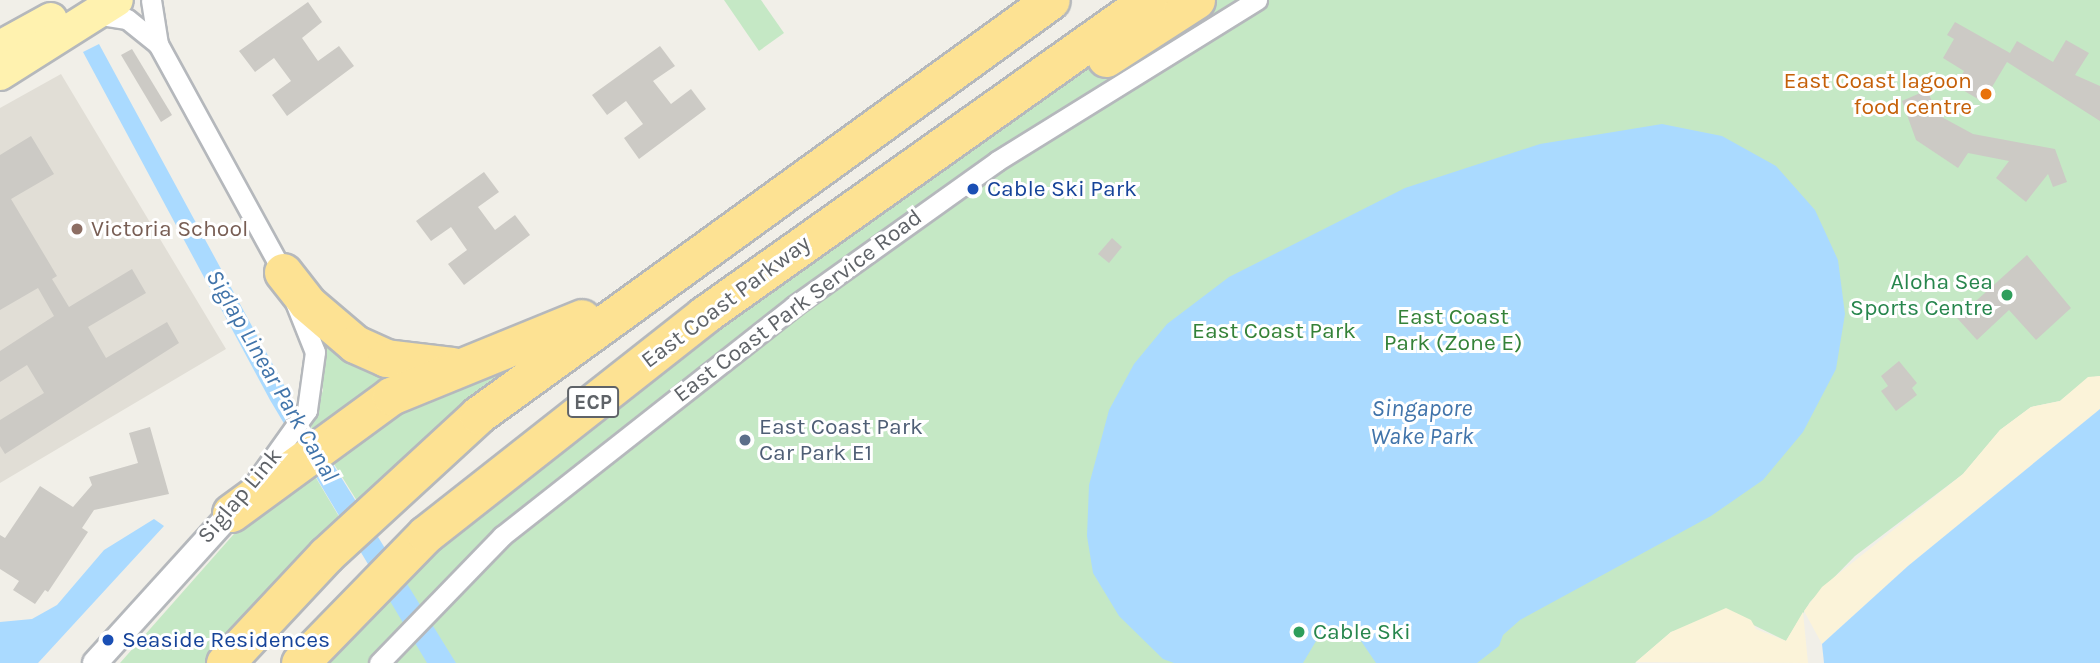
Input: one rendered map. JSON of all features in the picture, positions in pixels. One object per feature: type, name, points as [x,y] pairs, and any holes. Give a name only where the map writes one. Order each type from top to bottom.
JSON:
[{"type":"highway","name":"ECP","points":[[225,663],[361,520],[478,415],[1051,0]]},
{"type":"highway","name":"East Coast Parkway","points":[[300,663],[399,559],[683,332],[792,251],[1148,0]]},
{"type":"highway","points":[[792,251],[933,171],[1196,0]]},
{"type":"highway","points":[[284,272],[307,303],[355,344],[409,363],[468,365]]},
{"type":"highway","points":[[231,513],[287,458],[332,436],[391,396],[540,338],[668,276]]},
{"type":"main road","points":[[0,47],[99,5]]},
{"type":"main road","points":[[0,74],[99,5]]},
{"type":"street","name":"Siglap Link","points":[[151,0],[158,44],[284,272],[315,352],[307,410],[287,458]]},
{"type":"street","name":"East Coast Park Service Road","points":[[379,663],[502,536],[794,306],[997,161],[1257,0]]},
{"type":"street","name":"Siglap Link","points":[[99,5],[127,19],[158,44]]},
{"type":"street","name":"Siglap Link","points":[[95,663],[231,513]]},
{"type":"shaded area","name":"Victoria School","points":[[61,74],[226,349],[0,483],[0,108]]},
{"type":"green space","points":[[724,0],[761,0],[784,33],[759,51]]},
{"type":"green space","name":"East Coast Park","points":[[1147,0],[2100,0],[2100,376],[2088,378],[2060,401],[2031,407],[2000,430],[1963,474],[1855,556],[1810,602],[1786,641],[1733,615],[1671,632],[1635,663],[303,663],[378,580]]},
{"type":"green space","points":[[668,273],[367,517],[311,427],[323,390],[312,326],[385,352],[496,351]]},
{"type":"green space","points":[[297,446],[350,535],[230,663],[120,663],[241,526]]},
{"type":"sand","points":[[2100,376],[2100,409],[1908,566],[1822,644],[1804,611],[1822,587],[1963,474],[2000,430],[2031,407],[2060,401],[2088,377]]},
{"type":"sand","points":[[1726,608],[1751,620],[1756,629],[1786,641],[1803,612],[1808,663],[1636,662],[1671,632]]},
{"type":"water","name":"Siglap Linear Park Canal","points":[[99,44],[284,385],[456,663],[427,663],[270,400],[83,52]]},
{"type":"water","name":"Singapore Wake Park","points":[[1662,124],[1722,136],[1776,166],[1815,210],[1838,260],[1845,314],[1836,369],[1803,432],[1763,480],[1711,516],[1520,620],[1503,635],[1499,646],[1477,663],[1376,663],[1361,641],[1343,631],[1330,630],[1319,636],[1303,663],[1174,663],[1163,659],[1119,616],[1093,573],[1087,536],[1089,485],[1109,410],[1134,364],[1167,324],[1229,277],[1405,188],[1540,144]]},
{"type":"water","points":[[2100,409],[2100,663],[1824,663],[1822,644],[1908,566]]},
{"type":"water","points":[[154,519],[164,526],[38,663],[0,663],[0,622],[32,619],[57,605],[104,550]]},
{"type":"building","points":[[308,2],[322,22],[302,38],[318,61],[339,46],[354,66],[287,116],[272,95],[291,81],[274,58],[255,72],[239,51]]},
{"type":"building","points":[[1955,22],[2010,53],[2017,41],[2053,62],[2066,40],[2089,53],[2075,75],[2100,86],[2100,121],[2007,62],[1983,102],[1956,86],[1964,71],[1943,58],[1954,39],[1947,35]]},
{"type":"building","points":[[660,46],[675,66],[653,81],[671,104],[691,89],[706,109],[639,159],[624,138],[643,124],[626,101],[607,115],[592,95]]},
{"type":"building","points":[[132,49],[172,115],[161,122],[121,55]]},
{"type":"building","points":[[1927,90],[1938,115],[1973,134],[2055,149],[2067,182],[2053,187],[2048,174],[2026,202],[1996,178],[2009,161],[1968,153],[1958,168],[1916,140],[1902,101]]},
{"type":"building","points":[[31,136],[54,174],[11,199],[57,276],[52,279],[69,307],[132,269],[146,293],[88,327],[106,358],[167,322],[179,343],[5,454],[0,446],[0,420],[44,393],[27,365],[0,382],[0,351],[54,316],[38,288],[0,310],[0,155]]},
{"type":"building","points":[[484,172],[499,192],[478,207],[495,230],[515,215],[530,235],[464,285],[448,264],[467,250],[451,227],[431,241],[416,221]]},
{"type":"building","points":[[1112,238],[1122,247],[1109,263],[1098,254]]},
{"type":"building","points":[[2027,255],[2071,308],[2036,340],[2009,310],[1977,340],[1957,318]]},
{"type":"building","points":[[1899,361],[1917,383],[1912,388],[1917,395],[1896,411],[1881,391],[1888,386],[1881,376]]},
{"type":"building","points":[[150,427],[169,494],[94,510],[82,528],[88,532],[48,592],[45,590],[35,604],[13,590],[19,581],[0,569],[0,535],[5,538],[40,486],[73,507],[92,485],[89,477],[138,463],[129,433]]},
{"type":"place","name":"East Coast lagoon food centre","points":[[1986,94]]},
{"type":"place","name":"Cable Ski Park","points":[[973,189]]},
{"type":"place","name":"Victoria School","points":[[77,229]]},
{"type":"place","name":"Aloha Sea Sports Centre","points":[[2007,295]]},
{"type":"place","name":"East Coast Park Car Park E1","points":[[745,440]]},
{"type":"place","name":"Cable Ski","points":[[1299,632]]},
{"type":"place","name":"Seaside Residences","points":[[108,640]]},
{"type":"park label","name":"East Coast Park (Zone E)","points":[[1453,330]]}]
